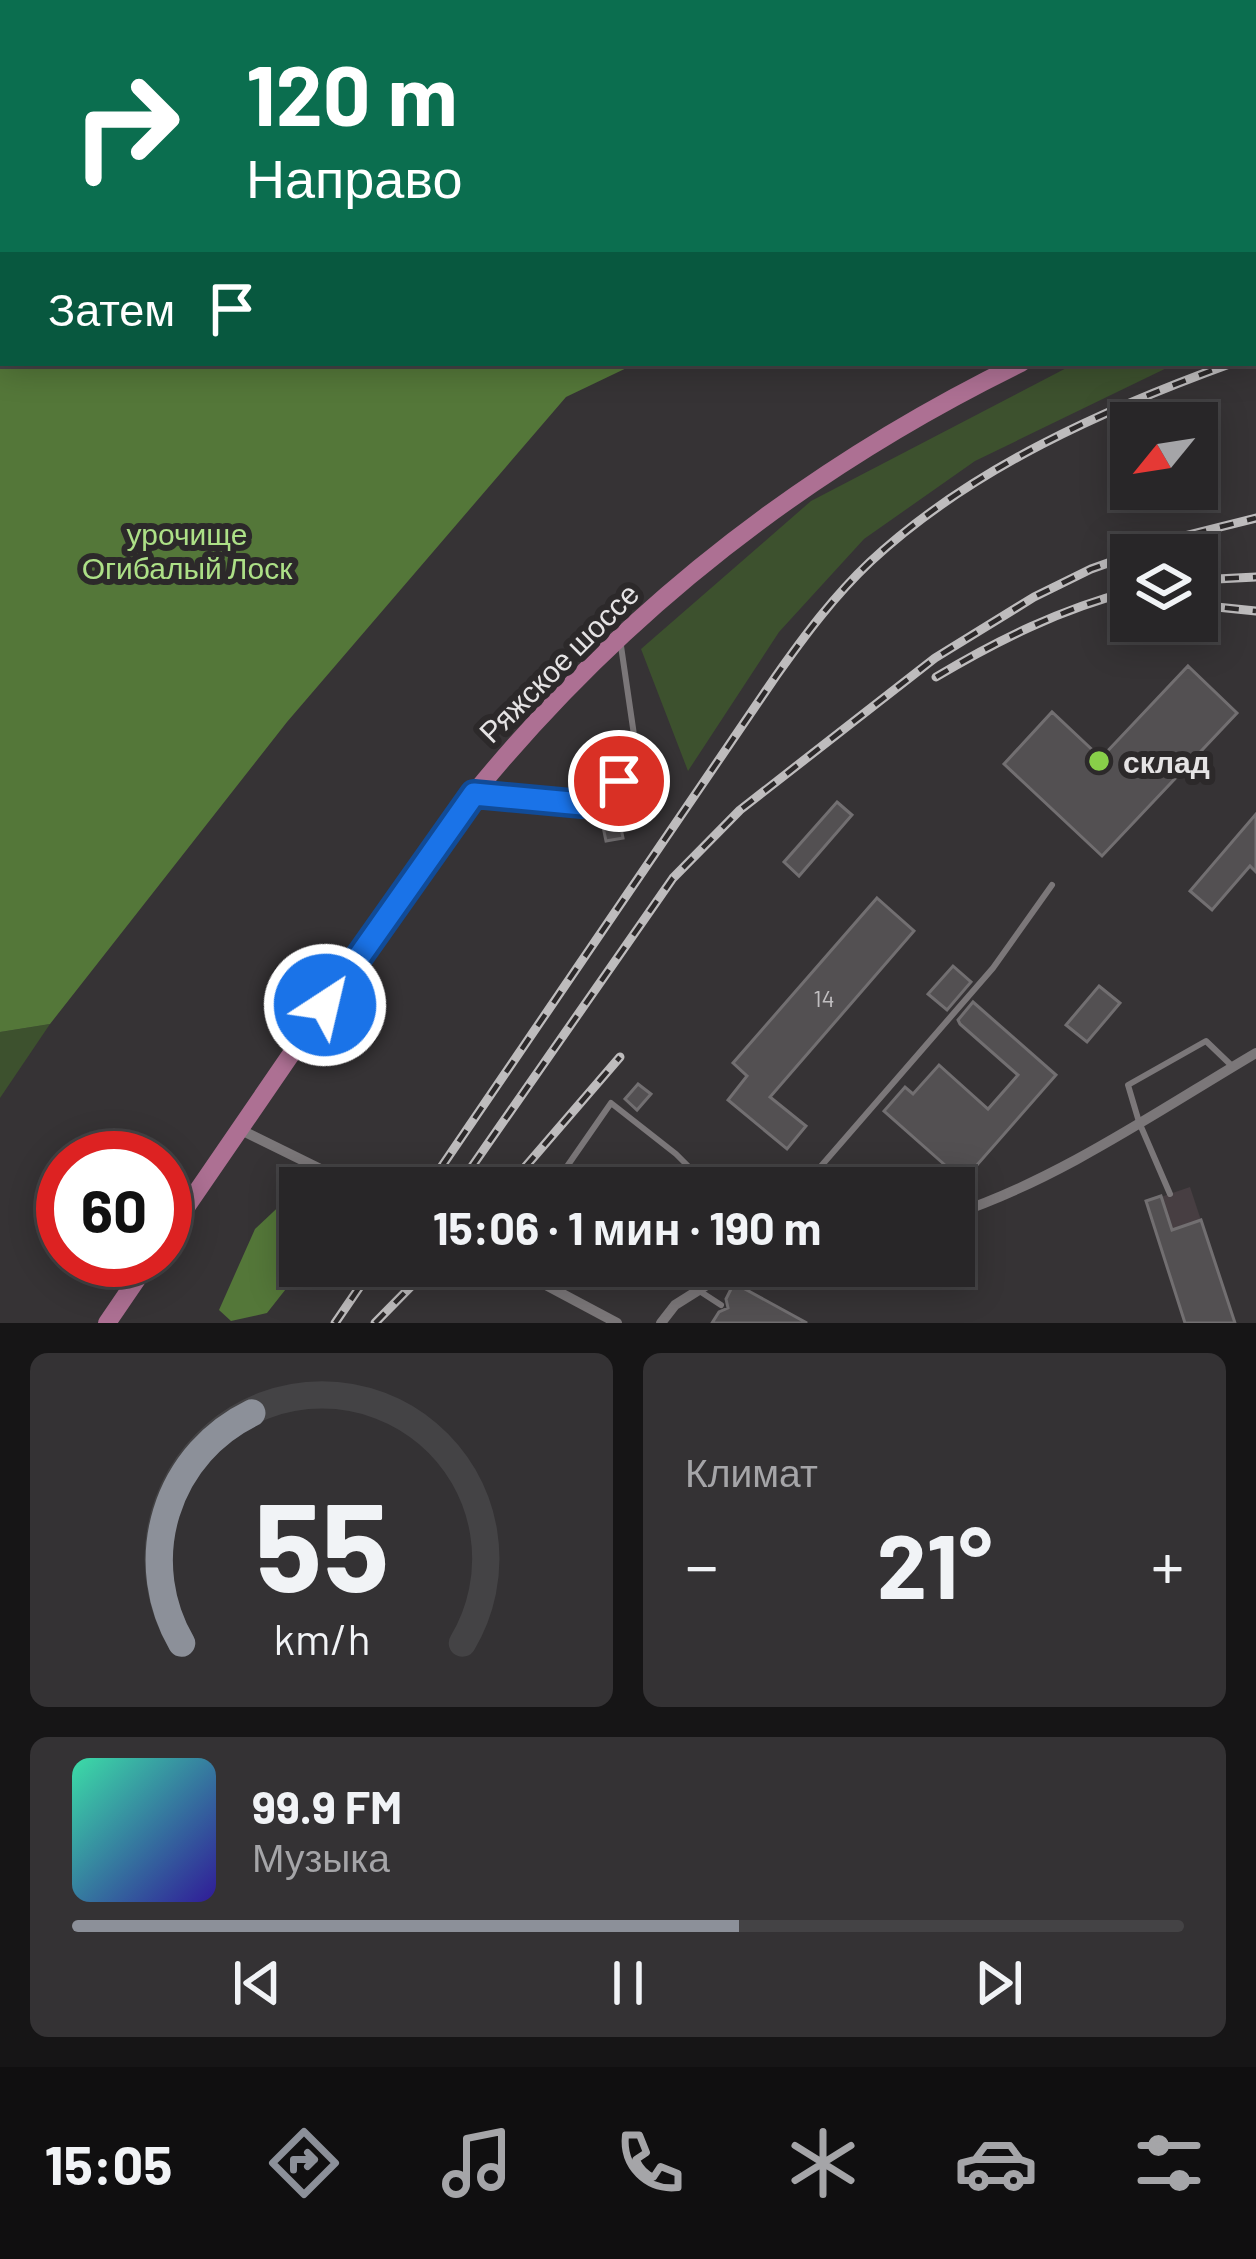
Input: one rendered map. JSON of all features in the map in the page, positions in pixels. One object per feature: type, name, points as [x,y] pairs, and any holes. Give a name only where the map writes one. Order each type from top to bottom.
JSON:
[{"type":"main road","name":"Ряжское шоссе","points":[[192,1198],[474,794],[530,728],[618,639],[789,497],[895,429],[1016,366]]},
{"type":"main road","points":[[107,1323],[132,1287]]},
{"type":"street","points":[[975,1207],[1138,1122],[1256,1053]]},
{"type":"street","points":[[239,1129],[316,1167]]},
{"type":"street","points":[[549,1287],[617,1323]]},
{"type":"street","points":[[661,1323],[675,1305],[703,1287]]},
{"type":"lane","points":[[474,794],[582,804],[619,781],[634,736],[618,639]]},
{"type":"lane","points":[[820,1167],[993,968],[1052,885]]},
{"type":"lane","points":[[1170,1193],[1138,1122],[1128,1085],[1206,1041],[1232,1067]]},
{"type":"lane","points":[[567,1167],[611,1103],[689,1167]]},
{"type":"lane","points":[[698,1290],[722,1305]]},
{"type":"shaded area","points":[[1190,1187],[1235,1323],[1146,1202]]},
{"type":"green space","name":"урочище Огибалый Лоск","points":[[0,366],[631,366],[566,397],[287,722],[50,1024],[0,1032]]},
{"type":"green space","points":[[1070,366],[1171,366],[975,461],[864,539],[779,632],[688,771],[641,649],[811,501]]},
{"type":"green space","points":[[50,1024],[0,1098],[0,1032]]},
{"type":"green space","points":[[279,1206],[279,1287],[287,1287],[267,1313],[231,1321],[219,1310],[255,1229]]},
{"type":"building","name":"склад","points":[[1188,666],[1237,713],[1102,856],[1004,764],[1052,712],[1101,758]]},
{"type":"building","points":[[614,793],[623,838],[606,841],[598,803]]},
{"type":"building","points":[[837,802],[852,815],[799,876],[784,862]]},
{"type":"building","points":[[1256,814],[1256,872],[1250,866],[1212,910],[1190,891]]},
{"type":"building","points":[[877,898],[914,931],[770,1097],[806,1126],[787,1149],[728,1100],[747,1076],[733,1063]]},
{"type":"building","points":[[953,966],[971,982],[947,1010],[928,994]]},
{"type":"building","points":[[1099,986],[1120,1003],[1087,1042],[1066,1025]]},
{"type":"building","points":[[973,1002],[1056,1075],[975,1167],[947,1167],[884,1111],[905,1087],[913,1094],[939,1065],[988,1109],[1018,1075],[958,1020]]},
{"type":"building","points":[[638,1084],[651,1094],[637,1110],[625,1099]]},
{"type":"building","points":[[1161,1196],[1172,1230],[1201,1220],[1235,1323],[1185,1323],[1146,1201]]},
{"type":"building","points":[[732,1287],[741,1287],[807,1323],[712,1323],[728,1308],[726,1299]]},
{"type":"railway","points":[[441,1167],[776,676],[857,575],[909,528],[995,470],[1088,421],[1224,366]]},
{"type":"railway","points":[[472,1167],[673,878],[740,810],[935,658],[1034,597],[1091,569],[1184,536],[1256,518]]},
{"type":"railway","points":[[1218,579],[1256,577]]},
{"type":"railway","points":[[936,677],[1030,627],[1110,598]]},
{"type":"railway","points":[[1218,607],[1256,611]]},
{"type":"railway","points":[[525,1167],[620,1057]]},
{"type":"railway","points":[[335,1323],[360,1287]]},
{"type":"railway","points":[[375,1323],[410,1287]]},
{"type":"place","name":"склад","points":[[1099,761]]},
{"type":"route","points":[[325,1005],[474,794],[582,804],[619,781]]}]
